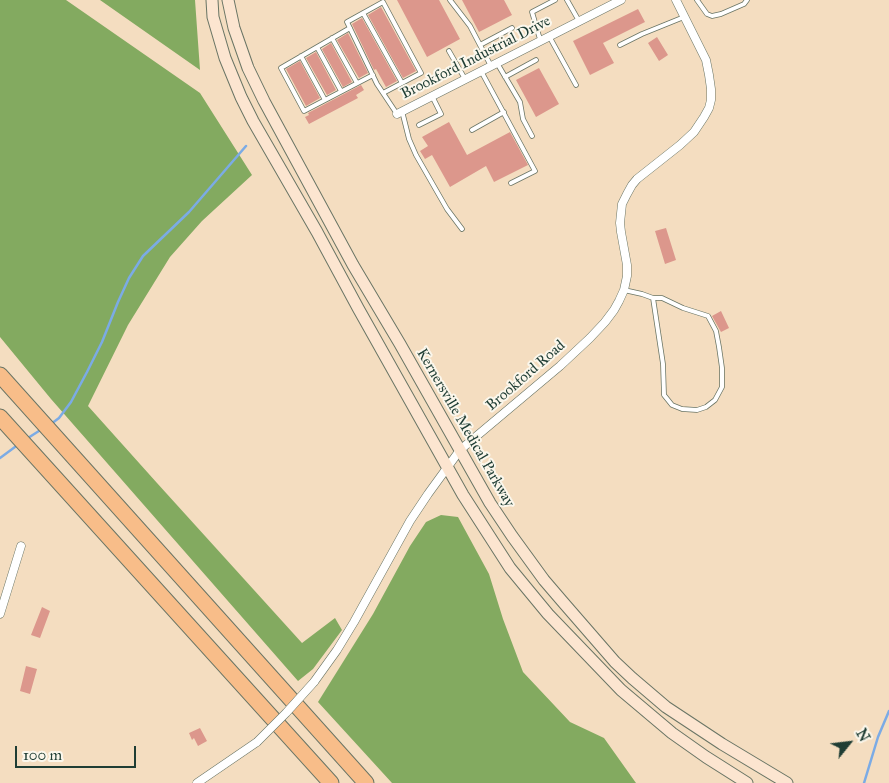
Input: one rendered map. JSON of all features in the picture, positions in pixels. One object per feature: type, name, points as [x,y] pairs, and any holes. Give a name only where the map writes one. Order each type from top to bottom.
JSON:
[{"type":"highway","points":[[0,375],[366,783]]},
{"type":"highway","points":[[0,417],[332,783]]},
{"type":"main road","points":[[212,0],[214,17],[225,58],[253,121],[319,234],[358,308],[448,468],[510,568],[548,614],[627,695],[672,733],[747,783]]},
{"type":"main road","name":"Kernersville Medical Parkway","points":[[228,0],[234,28],[248,68],[264,101],[353,265],[490,503],[516,542],[544,580],[615,662],[666,707],[787,783]]},
{"type":"main road","points":[[328,253],[343,245]]},
{"type":"main road","points":[[604,673],[615,662]]},
{"type":"street","name":"Brookford Industrial Drive","points":[[399,113],[620,0]]},
{"type":"street","name":"Brookford Road","points":[[197,783],[257,742],[314,682],[354,622],[410,521],[460,450],[560,366],[590,338],[614,310],[624,290],[627,276],[620,223],[622,204],[637,179],[694,132],[709,108],[711,100],[710,74],[706,60],[676,0]]},
{"type":"street","points":[[0,614],[21,546]]},
{"type":"lane","points":[[450,0],[470,26],[480,45],[505,77],[520,102],[523,119],[532,136]]},
{"type":"lane","points":[[541,40],[532,12],[555,0]]},
{"type":"lane","points":[[567,0],[579,21]]},
{"type":"lane","points":[[697,0],[707,14],[712,16],[744,4],[747,0]]},
{"type":"lane","points":[[383,93],[421,73],[383,2],[347,22],[383,93],[399,113],[416,155],[447,210],[462,229]]},
{"type":"lane","points":[[363,13],[402,83]]},
{"type":"lane","points":[[620,45],[684,17]]},
{"type":"lane","points":[[350,28],[281,68],[304,111],[373,75]]},
{"type":"lane","points":[[480,45],[512,28]]},
{"type":"lane","points":[[549,36],[576,85]]},
{"type":"lane","points":[[332,38],[357,83]]},
{"type":"lane","points":[[316,47],[341,92]]},
{"type":"lane","points":[[449,51],[465,79]]},
{"type":"lane","points":[[301,56],[325,100]]},
{"type":"lane","points":[[505,77],[536,60]]},
{"type":"lane","points":[[481,71],[535,171],[511,183]]},
{"type":"lane","points":[[419,125],[441,114],[432,96]]},
{"type":"lane","points":[[472,130],[504,112]]},
{"type":"lane","points":[[624,290],[653,298],[662,298],[682,308],[708,316],[716,330],[722,368],[722,387],[716,400],[706,407],[697,410],[682,409],[672,405],[664,395],[663,364],[653,298]]},
{"type":"green space","points":[[0,0],[66,0],[200,93],[252,175],[202,221],[170,257],[128,325],[88,406],[302,643],[335,618],[342,630],[313,669],[298,681],[51,399],[0,337]]},
{"type":"green space","points":[[100,0],[195,0],[200,70]]},
{"type":"green space","points":[[441,515],[458,517],[489,574],[503,619],[523,672],[570,722],[604,738],[636,783],[392,783],[318,702],[373,614],[410,546],[426,522]]},
{"type":"building","points":[[397,0],[439,0],[460,39],[427,57]]},
{"type":"building","points":[[462,0],[504,0],[512,15],[479,32]]},
{"type":"building","points":[[381,7],[416,71],[403,78],[368,15]]},
{"type":"building","points":[[638,9],[645,22],[603,43],[614,63],[590,75],[573,41]]},
{"type":"building","points":[[362,18],[397,81],[386,87],[376,69],[374,70],[352,24]]},
{"type":"building","points":[[348,33],[368,73],[359,78],[337,40]]},
{"type":"building","points":[[657,37],[668,55],[659,61],[648,43]]},
{"type":"building","points":[[331,43],[352,82],[343,87],[322,49]]},
{"type":"building","points":[[316,52],[336,90],[327,95],[306,58]]},
{"type":"building","points":[[300,61],[320,98],[306,106],[286,69]]},
{"type":"building","points":[[539,68],[559,104],[536,117],[516,80]]},
{"type":"building","points":[[361,85],[364,90],[356,95],[358,98],[309,124],[305,117],[309,115],[308,113]]},
{"type":"building","points":[[449,122],[467,155],[510,132],[528,165],[494,182],[486,166],[450,187],[432,155],[425,159],[420,151],[428,146],[422,137]]},
{"type":"building","points":[[666,228],[676,260],[665,264],[655,231]]},
{"type":"building","points":[[721,311],[729,328],[721,332],[712,316]]},
{"type":"building","points":[[42,607],[50,611],[40,638],[31,635]]},
{"type":"building","points":[[26,666],[37,669],[30,694],[20,691]]},
{"type":"building","points":[[200,728],[207,741],[198,746],[194,738],[192,740],[189,733]]},
{"type":"waterway","points":[[51,424],[59,418],[71,402],[102,342],[129,278],[143,256],[189,212],[246,146]]},
{"type":"waterway","points":[[28,438],[42,429]]},
{"type":"waterway","points":[[0,458],[19,444]]},
{"type":"waterway","points":[[864,783],[878,737],[889,711]]}]
